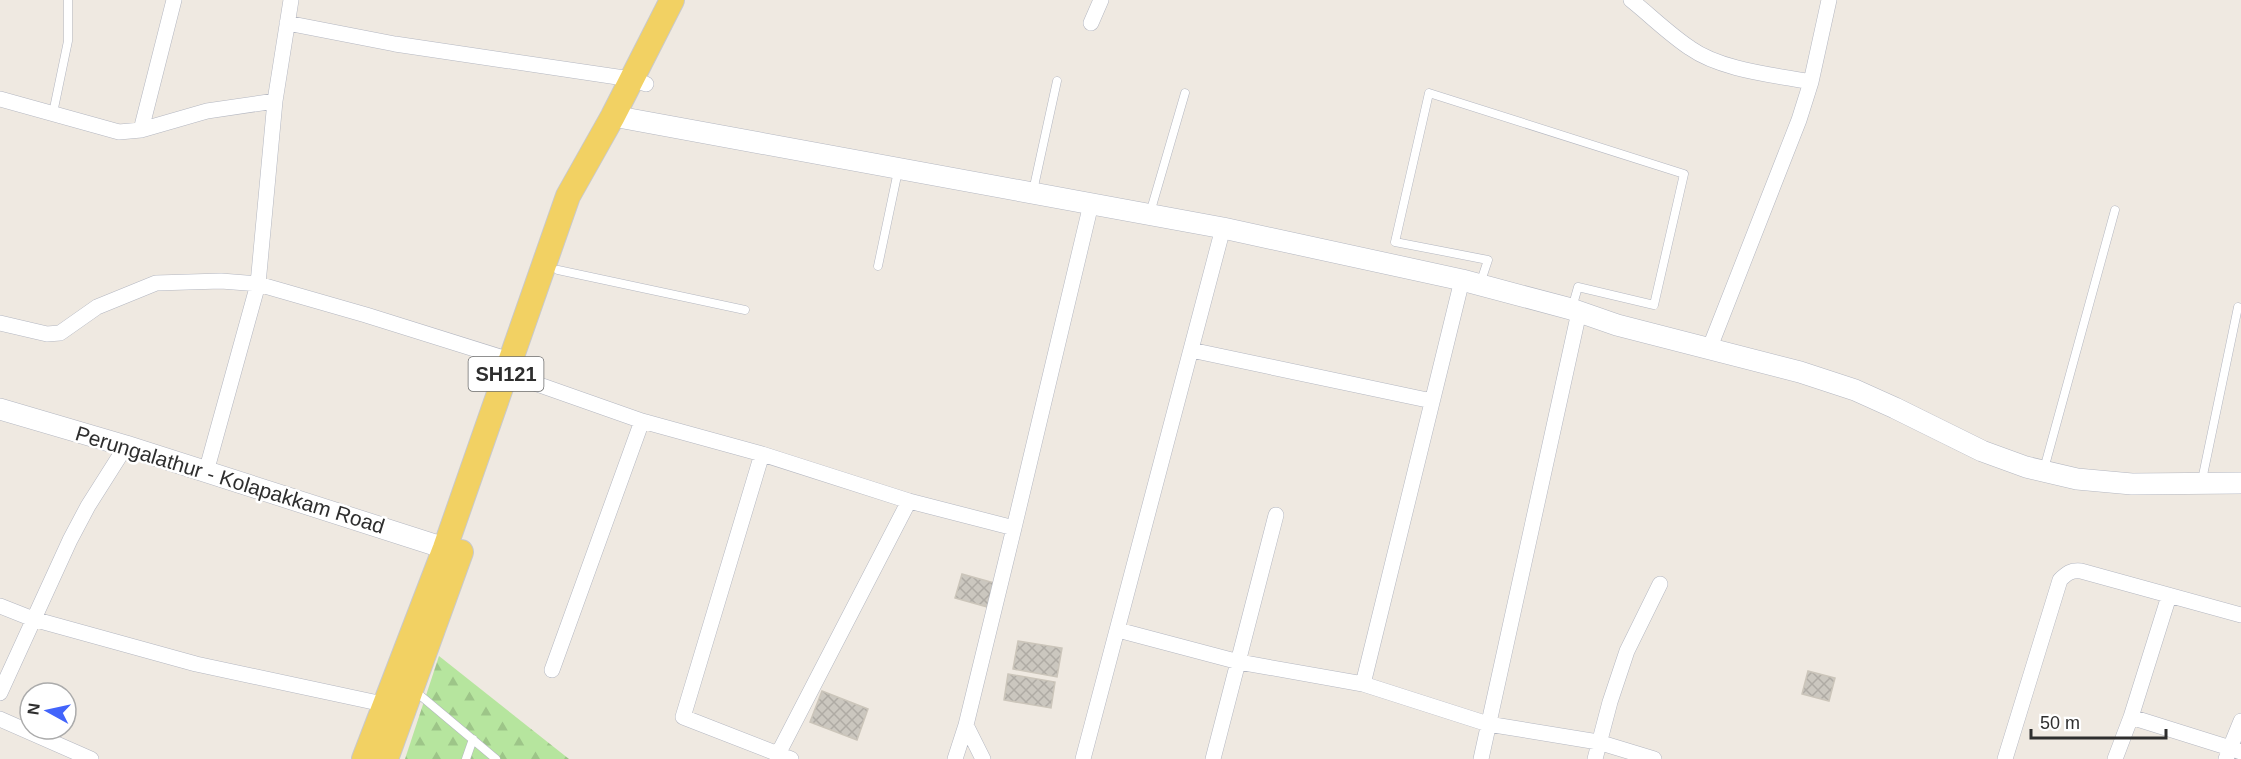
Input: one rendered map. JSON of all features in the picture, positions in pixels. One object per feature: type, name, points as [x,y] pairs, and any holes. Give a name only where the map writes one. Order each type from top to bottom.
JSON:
[{"type":"main road","name":"SH121","points":[[514,368],[672,0]]},
{"type":"main road","name":"SH121","points":[[639,81],[691,0]]},
{"type":"main road","name":"SH121","points":[[387,759],[568,196],[620,118]]},
{"type":"main road","name":"SH121","points":[[364,759],[383,704],[453,550]]},
{"type":"street","points":[[141,130],[174,0]]},
{"type":"street","points":[[206,472],[258,284],[275,101],[291,0]]},
{"type":"street","points":[[1091,23],[1101,0]]},
{"type":"street","points":[[1631,0],[1691,49],[1715,61],[1811,82]]},
{"type":"street","points":[[1710,347],[1799,120],[1811,82],[1829,0]]},
{"type":"street","points":[[287,23],[395,44],[639,81]]},
{"type":"street","points":[[0,99],[119,132],[141,130],[207,111],[275,101]]},
{"type":"street","points":[[620,118],[1223,228],[1471,283],[1575,311],[1617,325],[1710,347],[1800,372],[1855,390],[1982,452],[2077,479],[2121,483],[2201,485],[2241,483]]},
{"type":"street","points":[[955,759],[966,725],[1091,204]]},
{"type":"street","points":[[1083,759],[1223,228]]},
{"type":"street","points":[[0,323],[47,334],[60,333],[97,306],[156,283],[221,281],[258,284],[366,315],[514,368],[642,421],[762,454],[909,501],[1014,528]]},
{"type":"street","points":[[1364,684],[1432,401],[1471,283]]},
{"type":"street","points":[[1481,759],[1575,311]]},
{"type":"street","points":[[1191,350],[1432,401]]},
{"type":"street","name":"Perungalathur - Kolapakkam Road","points":[[0,409],[126,446],[453,550]]},
{"type":"street","points":[[552,670],[642,421]]},
{"type":"street","points":[[0,693],[70,540],[88,506],[126,446]]},
{"type":"street","points":[[762,454],[683,717],[785,756],[909,501]]},
{"type":"street","points":[[1213,759],[1276,515]]},
{"type":"street","points":[[2005,759],[2060,580],[2072,570],[2241,615]]},
{"type":"street","points":[[1595,759],[1627,651],[1660,584]]},
{"type":"street","points":[[2115,759],[2131,717],[2169,596]]},
{"type":"street","points":[[0,606],[33,619],[196,664],[383,704]]},
{"type":"street","points":[[1118,630],[1239,662],[1364,684],[1488,724],[1599,742],[1654,759]]},
{"type":"street","points":[[2131,717],[2232,753],[2241,721]]},
{"type":"street","points":[[0,719],[91,759]]},
{"type":"street","points":[[966,725],[983,759]]},
{"type":"lane","points":[[53,113],[68,41],[69,0]]},
{"type":"lane","points":[[1032,193],[1057,81]]},
{"type":"lane","points":[[1149,214],[1185,93]]},
{"type":"lane","points":[[1471,283],[1488,260],[1395,242],[1429,93],[1684,174],[1654,305],[1578,287],[1575,311]]},
{"type":"lane","points":[[878,266],[898,169]]},
{"type":"lane","points":[[2043,471],[2115,210]]},
{"type":"lane","points":[[558,270],[745,310]]},
{"type":"lane","points":[[2201,485],[2238,308]]},
{"type":"lane","points":[[411,688],[496,759]]},
{"type":"lane","points":[[466,759],[473,739]]},
{"type":"green space","points":[[439,656],[569,759],[405,759]]},
{"type":"building","points":[[962,574],[998,584],[991,608],[955,598]]},
{"type":"building","points":[[1018,641],[1062,648],[1057,677],[1013,669]]},
{"type":"building","points":[[1808,671],[1835,678],[1829,701],[1802,694]]},
{"type":"building","points":[[1008,674],[1055,682],[1051,708],[1004,700]]},
{"type":"building","points":[[822,691],[868,709],[857,740],[810,722]]}]
